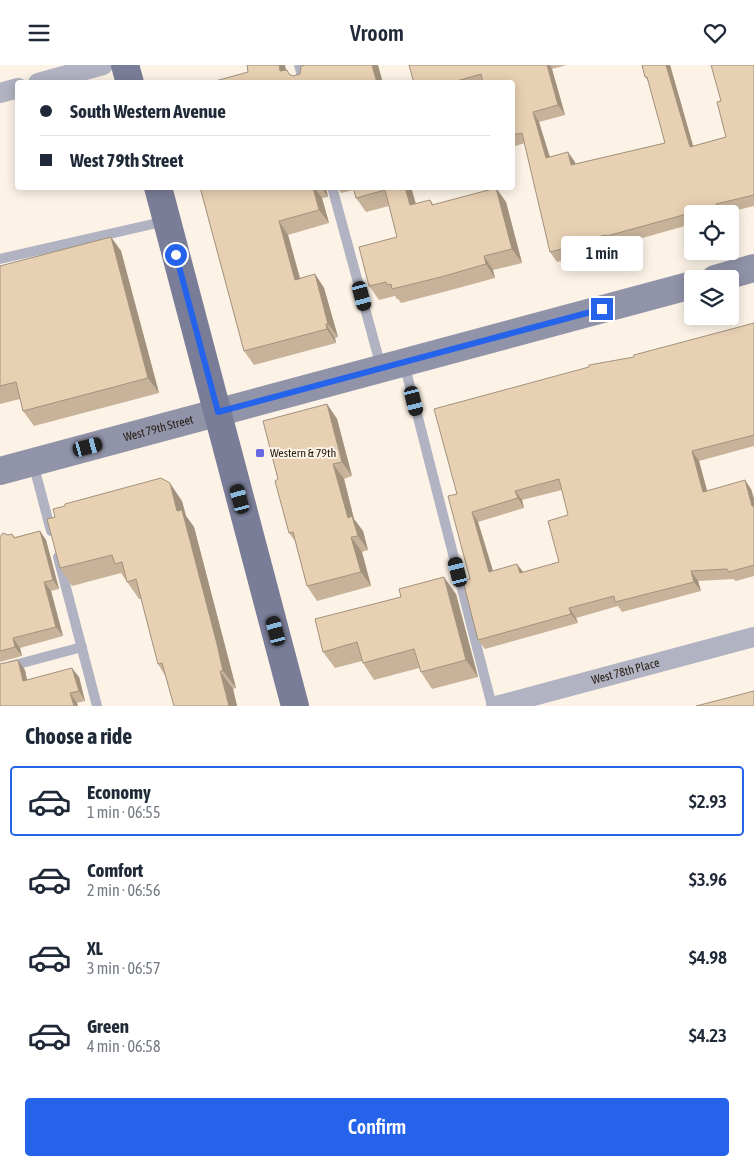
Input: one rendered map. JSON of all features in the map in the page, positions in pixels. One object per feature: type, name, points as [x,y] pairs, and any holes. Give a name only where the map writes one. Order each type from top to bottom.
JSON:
[{"type":"main road","points":[[125,65],[129,80]]},
{"type":"main road","points":[[159,190],[295,706]]},
{"type":"street","points":[[49,80],[103,65]]},
{"type":"street","points":[[0,93],[15,89]]},
{"type":"street","points":[[739,272],[754,268]]},
{"type":"street","name":"West 79th Street","points":[[0,471],[684,287]]},
{"type":"street","name":"West 78th Place","points":[[496,706],[754,637]]},
{"type":"lane","points":[[299,65],[303,80]]},
{"type":"lane","points":[[333,190],[393,365],[492,706]]},
{"type":"lane","points":[[0,259],[167,221]]},
{"type":"lane","points":[[33,462],[97,706]]},
{"type":"lane","points":[[0,669],[82,647]]},
{"type":"building","points":[[247,65],[279,65],[280,71],[287,70],[293,76],[300,74],[301,66],[305,65],[372,65],[376,80],[219,80],[248,72]]},
{"type":"building","points":[[409,65],[547,65],[558,105],[533,112],[546,158],[568,152],[571,165],[665,143],[642,65],[666,65],[690,147],[726,137],[717,102],[721,101],[711,65],[754,65],[754,195],[716,205],[684,205],[684,215],[607,236],[568,244],[569,247],[550,252],[522,133],[515,134],[515,80],[482,80],[481,74],[460,80],[413,80]]},
{"type":"building","points":[[201,190],[314,190],[319,210],[279,221],[295,280],[315,274],[328,324],[326,324],[327,329],[244,351]]},
{"type":"building","points":[[354,190],[385,190],[356,198]]},
{"type":"building","points":[[385,190],[406,190],[410,205],[430,200],[432,205],[488,190],[497,190],[512,249],[484,256],[486,264],[441,277],[392,289],[391,284],[387,285],[386,282],[369,286],[359,247],[397,237]]},
{"type":"building","points":[[111,237],[148,378],[23,411],[16,382],[0,386],[0,266]]},
{"type":"building","points":[[754,323],[754,435],[692,451],[703,492],[745,480],[752,506],[754,506],[754,565],[729,572],[727,569],[691,571],[694,582],[615,602],[614,596],[569,608],[571,614],[478,640],[463,581],[470,579],[448,496],[457,494],[434,409],[589,367],[589,365],[634,357],[634,355]],"holes":[[[559,479],[568,515],[548,521],[559,562],[520,573],[517,564],[489,572],[472,512],[518,498],[515,491]]]},
{"type":"building","points":[[327,404],[342,462],[333,464],[348,518],[352,516],[358,536],[351,537],[361,572],[307,586],[293,532],[289,533],[275,481],[278,479],[263,421]]},
{"type":"building","points":[[161,478],[170,483],[177,511],[182,510],[217,644],[223,671],[220,671],[229,706],[174,706],[162,663],[158,664],[136,579],[127,582],[122,562],[115,564],[112,555],[60,568],[47,519],[55,517],[53,509]]},
{"type":"building","points":[[40,531],[53,580],[44,582],[56,627],[13,638],[15,647],[0,651],[0,537],[3,533],[12,534],[14,538]]},
{"type":"building","points":[[444,577],[466,660],[421,672],[414,649],[363,663],[357,642],[323,652],[315,619],[401,597],[399,589]]},
{"type":"building","points":[[18,660],[23,681],[72,668],[79,691],[70,693],[74,706],[0,706],[0,664]]},
{"type":"building","points":[[754,691],[754,706],[696,706]]},
{"type":"place","name":"Western & 79th","points":[[260,453]]},
{"type":"route","points":[[176,255],[218,412],[602,309]]}]
